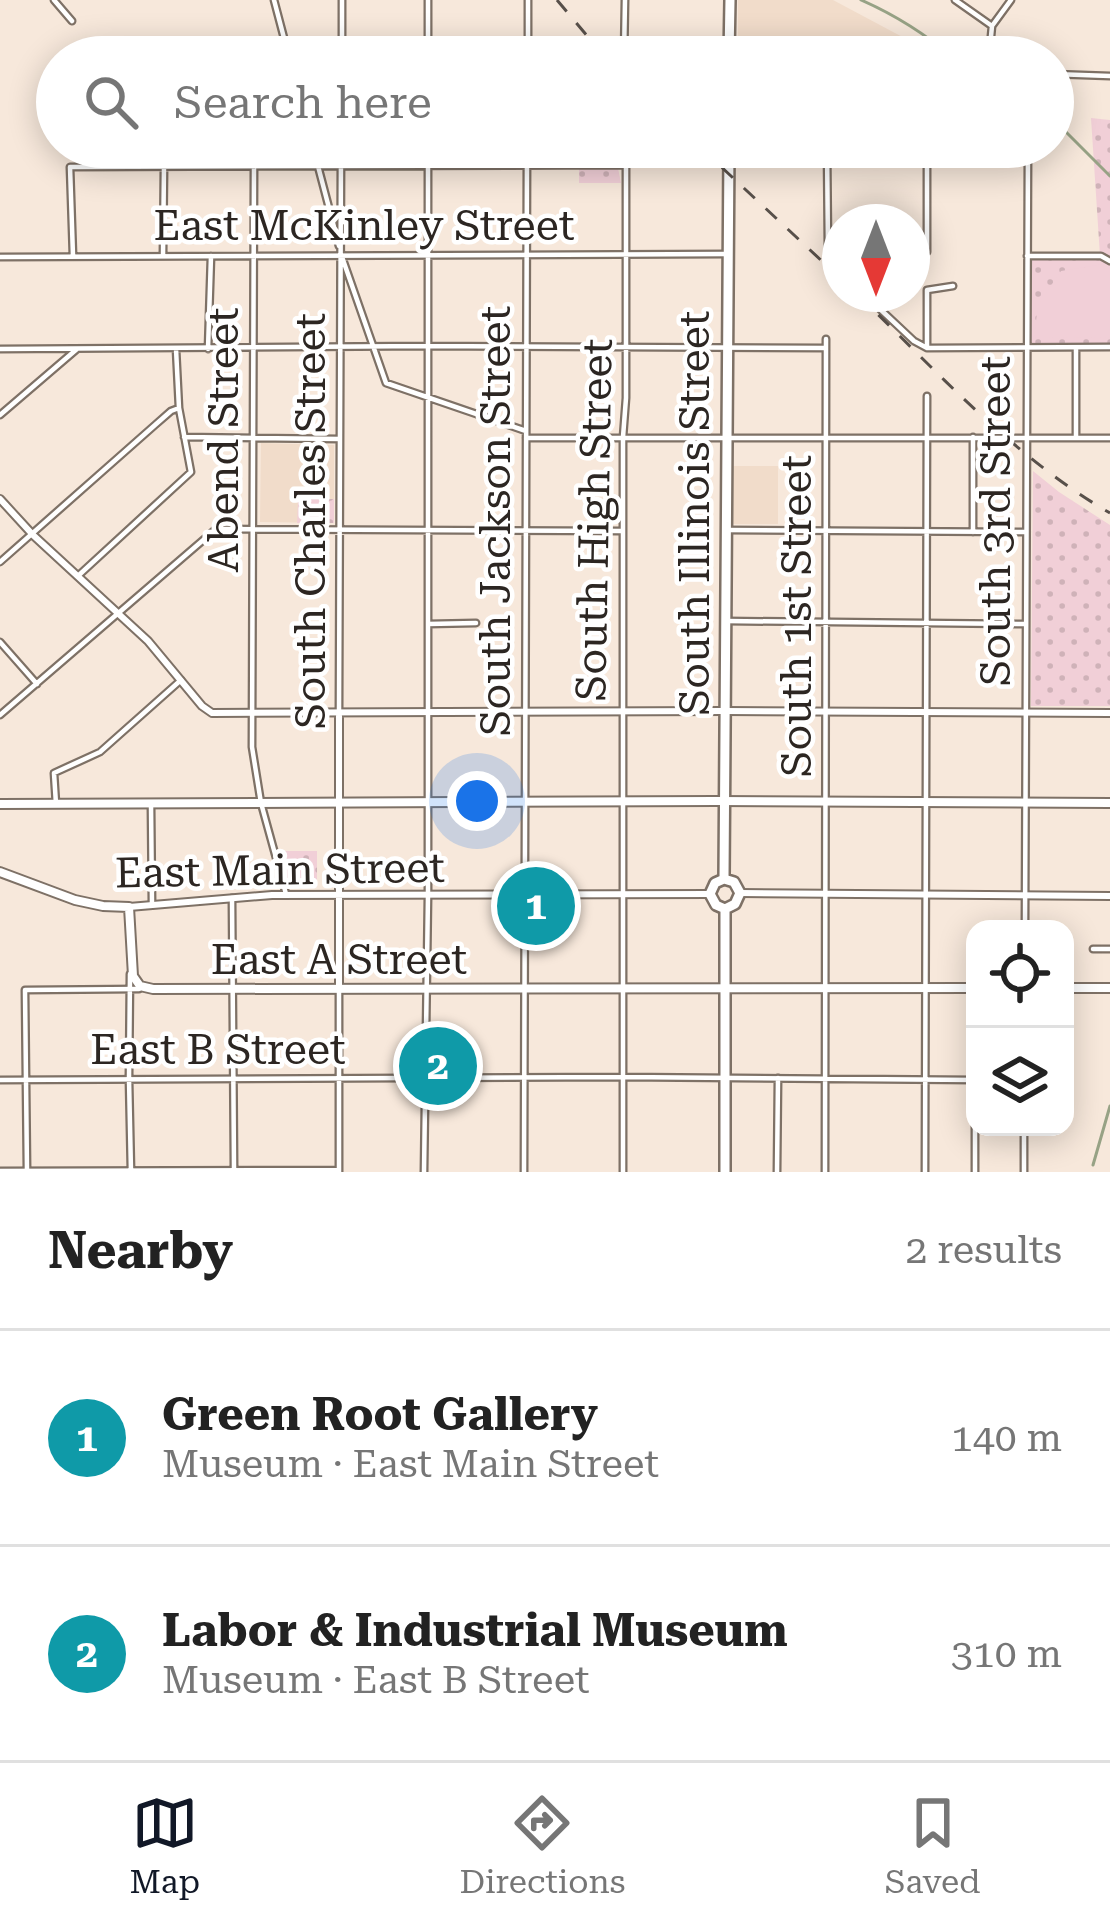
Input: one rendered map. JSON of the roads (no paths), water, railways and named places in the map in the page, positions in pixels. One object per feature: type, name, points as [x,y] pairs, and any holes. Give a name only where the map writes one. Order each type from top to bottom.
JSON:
[{"type":"main road","points":[[729,36],[730,0]]},
{"type":"main road","name":"South Illinois Street","points":[[724,879],[729,168]]},
{"type":"main road","points":[[0,804],[1110,803]]},
{"type":"main road","name":"East Main Street","points":[[0,872],[75,900],[129,907]]},
{"type":"main road","points":[[724,879],[734,882],[740,893],[735,904],[725,909],[710,894],[715,883],[724,879]]},
{"type":"main road","points":[[129,907],[130,966],[136,983],[153,989]]},
{"type":"main road","points":[[724,1172],[725,909]]},
{"type":"main road","name":"East A Street","points":[[153,989],[966,988]]},
{"type":"main road","points":[[1074,988],[1110,988]]},
{"type":"street","points":[[54,0],[72,21]]},
{"type":"street","points":[[274,0],[283,36]]},
{"type":"street","points":[[342,0],[342,36]]},
{"type":"street","points":[[428,0],[428,36]]},
{"type":"street","points":[[528,0],[528,36]]},
{"type":"street","points":[[624,36],[625,0]]},
{"type":"street","points":[[955,0],[992,26]]},
{"type":"street","points":[[991,36],[992,26],[1011,0]]},
{"type":"street","points":[[1074,75],[1110,76]]},
{"type":"street","points":[[70,168],[73,256]]},
{"type":"street","points":[[163,256],[164,168]]},
{"type":"street","name":"Abend Street","points":[[254,168],[252,747],[261,803],[286,895]]},
{"type":"street","points":[[319,168],[341,255],[386,383],[526,434],[1110,438]]},
{"type":"street","name":"South Charles Street","points":[[339,990],[341,168]]},
{"type":"street","points":[[424,1172],[428,168]]},
{"type":"street","name":"South Jackson Street","points":[[524,1172],[527,168]]},
{"type":"street","name":"South High Street","points":[[623,1172],[626,168]]},
{"type":"street","points":[[827,168],[827,204]]},
{"type":"street","points":[[927,168],[927,204]]},
{"type":"street","name":"South 3rd Street","points":[[1025,920],[1028,168]]},
{"type":"street","name":"East McKinley Street","points":[[0,257],[728,254]]},
{"type":"street","points":[[208,349],[211,256]]},
{"type":"street","points":[[1027,256],[1101,256],[1110,261]]},
{"type":"street","points":[[927,348],[927,290],[953,286]]},
{"type":"street","points":[[883,312],[927,348],[1110,347]]},
{"type":"street","name":"South 1st Street","points":[[825,1172],[826,339]]},
{"type":"street","points":[[1076,347],[1076,438]]},
{"type":"street","points":[[0,350],[826,348]]},
{"type":"street","points":[[0,415],[77,349]]},
{"type":"street","points":[[79,575],[188,476],[176,349]]},
{"type":"street","points":[[925,1172],[927,396]]},
{"type":"street","points":[[0,562],[179,408]]},
{"type":"street","points":[[184,437],[340,439]]},
{"type":"street","points":[[973,437],[973,532]]},
{"type":"street","points":[[0,499],[148,641],[212,713],[1110,713]]},
{"type":"street","points":[[0,715],[216,529],[622,531]]},
{"type":"street","points":[[727,530],[1025,532]]},
{"type":"street","points":[[726,621],[1025,624]]},
{"type":"street","points":[[428,624],[476,623]]},
{"type":"street","points":[[0,642],[37,683]]},
{"type":"street","points":[[56,804],[54,773],[100,752],[181,680]]},
{"type":"street","points":[[151,804],[152,905]]},
{"type":"street","points":[[740,893],[1110,896]]},
{"type":"street","name":"East Main Street","points":[[129,907],[286,895],[710,894]]},
{"type":"street","points":[[232,898],[234,1172]]},
{"type":"street","points":[[1093,949],[1110,949]]},
{"type":"street","points":[[130,966],[131,1171]]},
{"type":"street","name":"East A Street","points":[[26,1079],[26,990],[153,989]]},
{"type":"street","points":[[0,1172],[339,1171],[339,990]]},
{"type":"street","points":[[777,1172],[778,1078]]},
{"type":"street","points":[[26,1079],[27,1172]]},
{"type":"street","name":"East B Street","points":[[0,1080],[966,1080]]},
{"type":"street","points":[[974,1172],[975,1136]]},
{"type":"street","points":[[1024,1136],[1024,1172]]},
{"type":"waterway","points":[[861,0],[925,36]]},
{"type":"waterway","points":[[1074,140],[1110,176]]},
{"type":"waterway","points":[[1093,1165],[1110,1106]]},
{"type":"railway","points":[[557,0],[587,36]]},
{"type":"railway","points":[[722,168],[822,261]]},
{"type":"railway","points":[[875,312],[1008,439],[1110,513]]},
{"type":"place","name":"Green Root Gallery","points":[[536,906]]},
{"type":"place","name":"Labor & Industrial Museum","points":[[438,1066]]}]
